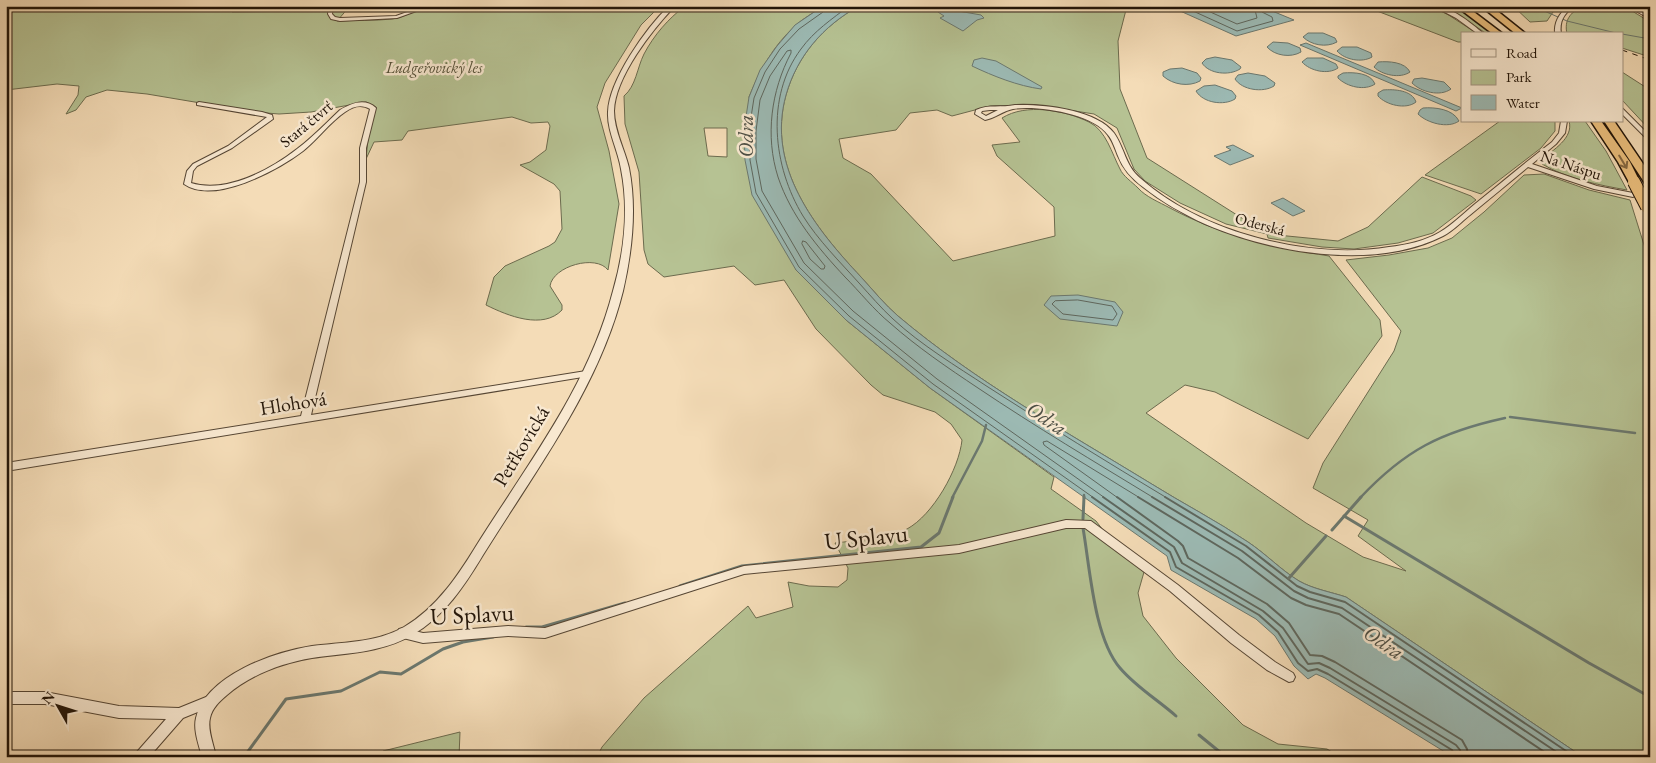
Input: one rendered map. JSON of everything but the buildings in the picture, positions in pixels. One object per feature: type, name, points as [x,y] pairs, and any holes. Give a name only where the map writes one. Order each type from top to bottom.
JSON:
[{"type":"highway","points":[[1460,6],[1496,32]]},
{"type":"highway","points":[[1476,6],[1509,32]]},
{"type":"highway","points":[[1485,6],[1519,32]]},
{"type":"highway","points":[[1501,6],[1531,32]]},
{"type":"highway","points":[[1595,122],[1610,142],[1634,182],[1648,211]]},
{"type":"highway","points":[[1610,122],[1650,183]]},
{"type":"highway","points":[[1617,122],[1638,154],[1638,163]]},
{"type":"street","points":[[331,6],[330,14],[333,18],[340,20],[397,17],[421,8],[530,6]]},
{"type":"street","name":"Petřkovická","points":[[211,701],[220,691],[240,678],[281,661],[317,652],[373,644],[404,633],[427,617],[460,578],[527,478],[586,374],[604,334],[614,305],[627,240],[628,186],[626,171],[612,122],[613,99],[618,84],[650,31],[659,18],[672,6]]},
{"type":"street","points":[[1435,6],[1458,17],[1479,32]]},
{"type":"street","points":[[1558,32],[1558,22],[1563,13],[1572,6]]},
{"type":"street","points":[[1630,6],[1650,17]]},
{"type":"street","name":"Stará čtvrť","points":[[199,104],[270,116],[270,119],[230,147],[195,165],[190,170],[188,184],[195,188],[207,189],[222,187],[250,178],[286,159],[302,148],[342,110],[350,106],[363,104],[373,108],[363,148],[363,182],[306,419]]},
{"type":"street","name":"Oderská","points":[[1005,109],[1048,108],[1073,113],[1093,120],[1103,125],[1113,135],[1123,162],[1132,174],[1153,193],[1177,209],[1205,222],[1252,238],[1333,253],[1387,250],[1414,245],[1436,238],[1528,165]]},
{"type":"street","points":[[1624,112],[1650,140]]},
{"type":"street","name":"Na Náspu","points":[[1528,165],[1560,137],[1564,122]]},
{"type":"street","name":"Na Náspu","points":[[1528,165],[1596,188],[1633,195]]},
{"type":"street","name":"Hlohová","points":[[6,467],[586,374]]},
{"type":"street","name":"U Splavu","points":[[404,633],[415,638],[428,638],[508,631],[545,633],[744,570],[959,549],[1066,524],[1087,524],[1174,588],[1256,656],[1289,677]]},
{"type":"street","points":[[6,698],[45,698],[119,712],[178,714],[211,701]]},
{"type":"street","points":[[209,757],[203,722],[204,714],[211,701]]},
{"type":"street","points":[[140,757],[178,714]]},
{"type":"green space","name":"Ludgeřovický les","points":[[6,6],[236,6],[232,12],[313,11],[319,6],[350,6],[337,21],[392,19],[419,10],[430,9],[660,6],[641,25],[605,83],[597,107],[609,151],[619,204],[608,270],[602,265],[585,263],[576,264],[559,273],[553,279],[550,286],[562,305],[562,310],[554,316],[545,319],[535,320],[515,317],[486,305],[494,277],[505,266],[549,246],[555,242],[562,229],[560,191],[554,184],[520,165],[530,162],[546,150],[550,126],[548,122],[531,123],[512,117],[408,131],[402,140],[374,142],[366,159],[368,139],[376,107],[366,102],[311,112],[279,114],[254,112],[147,94],[107,90],[86,97],[76,110],[66,114],[78,95],[79,86],[57,84],[6,90]]},
{"type":"green space","points":[[685,6],[823,6],[798,23],[780,42],[763,68],[749,97],[796,270],[846,320],[930,388],[1054,477],[1051,489],[1096,521],[1120,552],[1144,572],[1138,593],[1143,616],[1176,658],[1243,725],[1278,744],[1327,749],[1340,757],[597,757],[602,747],[644,698],[748,606],[756,618],[793,607],[788,582],[809,586],[838,587],[847,580],[848,568],[835,543],[890,536],[907,529],[917,522],[943,490],[956,464],[962,440],[951,424],[935,412],[883,395],[871,385],[816,329],[784,280],[755,285],[734,266],[664,277],[648,264],[644,250],[639,172],[625,124],[624,96],[634,82],[644,54],[652,40]],"holes":[[[704,128],[727,128],[727,157],[708,156]]]},
{"type":"green space","points":[[859,6],[1127,6],[1118,41],[1120,89],[1147,158],[1267,234],[1226,224],[1180,203],[1145,181],[1134,169],[1117,128],[1094,114],[1036,105],[990,106],[952,116],[937,110],[910,113],[896,130],[839,139],[843,158],[871,174],[953,261],[1055,236],[1054,207],[997,156],[992,145],[1020,142],[1002,118],[1012,113],[1045,110],[1068,114],[1089,122],[1100,131],[1123,174],[1149,197],[1208,226],[1228,233],[1267,244],[1329,256],[1380,320],[1382,336],[1308,439],[1215,392],[1185,385],[1146,413],[1306,523],[1363,557],[1406,571],[1358,536],[1368,520],[1313,488],[1323,463],[1394,351],[1401,331],[1346,260],[1428,248],[1452,238],[1484,212],[1524,175],[1544,174],[1589,190],[1630,200],[1650,264],[1650,757],[1583,757],[1346,597],[1304,584],[1236,534],[989,384],[927,340],[893,312],[844,258],[812,217],[799,195],[789,171],[783,147],[782,121],[786,95],[797,67],[813,43],[823,33]]},
{"type":"green space","points":[[1364,6],[1429,6],[1447,14],[1475,32],[1461,32],[1461,42]]},
{"type":"green space","points":[[1440,6],[1456,6],[1493,32],[1484,32],[1454,12]]},
{"type":"green space","points":[[1513,6],[1557,6],[1547,21],[1530,22]]},
{"type":"green space","points":[[1582,6],[1624,6],[1650,22],[1650,57],[1624,49],[1624,32],[1567,32],[1567,21],[1574,11]]},
{"type":"green space","points":[[1624,73],[1650,90],[1650,130],[1624,102]]},
{"type":"green space","points":[[1499,122],[1555,122],[1555,131],[1541,148],[1481,194],[1425,175]]},
{"type":"green space","points":[[1569,122],[1586,122],[1606,151],[1627,190],[1572,178],[1542,164],[1541,160],[1566,138],[1570,127]]},
{"type":"green space","points":[[1422,177],[1471,196],[1476,200],[1433,233],[1398,243],[1354,249],[1322,247],[1268,238],[1267,234],[1338,241],[1368,227]]},
{"type":"green space","points":[[460,732],[459,757],[382,757],[383,751]]},
{"type":"water","name":"Odra","points":[[823,6],[859,6],[823,33],[813,43],[797,67],[786,95],[782,121],[783,147],[789,171],[799,195],[812,217],[827,238],[888,307],[927,340],[989,384],[1236,534],[1304,584],[1346,597],[1583,757],[1453,757],[1325,678],[1316,674],[1308,679],[1294,666],[1275,636],[1256,619],[1171,570],[1167,556],[930,388],[846,320],[796,270],[752,195],[745,160],[744,130],[749,97],[760,70],[795,25]]},
{"type":"water","points":[[1169,6],[1260,6],[1294,20],[1236,36]]},
{"type":"water","points":[[947,9],[981,15],[984,18],[977,20],[963,31],[940,18],[944,16],[938,12]]},
{"type":"water","points":[[1308,33],[1323,33],[1335,38],[1337,42],[1328,45],[1314,44],[1303,37]]},
{"type":"water","points":[[1273,42],[1288,43],[1300,48],[1301,52],[1293,55],[1279,54],[1267,47]]},
{"type":"water","points":[[1306,43],[1461,108],[1456,111],[1300,45]]},
{"type":"water","points":[[1342,47],[1357,47],[1371,53],[1372,57],[1359,60],[1344,57],[1337,51]]},
{"type":"water","points":[[1215,57],[1232,60],[1241,67],[1230,73],[1214,72],[1202,63],[1206,59]]},
{"type":"water","points":[[982,58],[996,61],[1042,87],[1041,89],[1023,86],[972,66],[974,60]]},
{"type":"water","points":[[1307,58],[1323,58],[1336,64],[1338,68],[1324,72],[1314,70],[1302,62]]},
{"type":"water","points":[[1378,62],[1401,64],[1410,72],[1396,76],[1386,74],[1374,67]]},
{"type":"water","points":[[1182,68],[1197,73],[1201,78],[1200,81],[1191,84],[1181,84],[1163,76],[1163,72],[1170,69]]},
{"type":"water","points":[[1248,73],[1265,76],[1275,83],[1274,86],[1259,90],[1253,89],[1242,86],[1235,79],[1238,75]]},
{"type":"water","points":[[1343,73],[1366,75],[1375,84],[1361,88],[1351,86],[1338,78]]},
{"type":"water","points":[[1422,78],[1444,82],[1451,89],[1442,93],[1436,93],[1420,89],[1412,83],[1414,79]]},
{"type":"water","points":[[1215,85],[1232,91],[1236,96],[1235,99],[1220,103],[1209,101],[1196,91],[1204,86]]},
{"type":"water","points":[[1383,90],[1397,90],[1407,93],[1416,102],[1407,106],[1391,104],[1378,96],[1378,93]]},
{"type":"water","points":[[1423,108],[1448,111],[1459,121],[1449,125],[1432,122],[1418,114]]},
{"type":"water","points":[[1233,145],[1254,156],[1230,165],[1214,156],[1231,150],[1226,147]]},
{"type":"water","points":[[1283,198],[1305,211],[1293,216],[1271,203]]},
{"type":"water","points":[[1078,295],[1115,302],[1123,312],[1117,326],[1060,319],[1044,305],[1051,296]]},
{"type":"waterway","points":[[1533,6],[1567,21],[1612,32]]},
{"type":"waterway","points":[[1624,34],[1650,39]]},
{"type":"waterway","points":[[1510,417],[1635,433]]},
{"type":"waterway","points":[[1361,497],[1393,467],[1425,445],[1482,423],[1505,418]]},
{"type":"waterway","points":[[952,498],[982,441],[986,425]]},
{"type":"waterway","points":[[680,586],[742,566],[921,547],[939,533],[953,497]]},
{"type":"waterway","points":[[1083,519],[1084,497]]},
{"type":"waterway","points":[[1344,516],[1361,497]]},
{"type":"waterway","points":[[1332,530],[1344,516]]},
{"type":"waterway","points":[[1344,516],[1589,663],[1650,697]]},
{"type":"waterway","points":[[1083,528],[1094,602],[1104,639],[1111,655],[1120,668],[1133,681],[1176,716]]},
{"type":"waterway","points":[[1289,578],[1326,536]]},
{"type":"waterway","points":[[526,627],[542,627],[625,603]]},
{"type":"waterway","points":[[244,757],[286,699],[341,691],[380,672],[401,674],[443,649],[463,642],[493,637]]},
{"type":"waterway","points":[[1199,735],[1226,757]]},
{"type":"railway","points":[[1624,51],[1650,60]]}]
